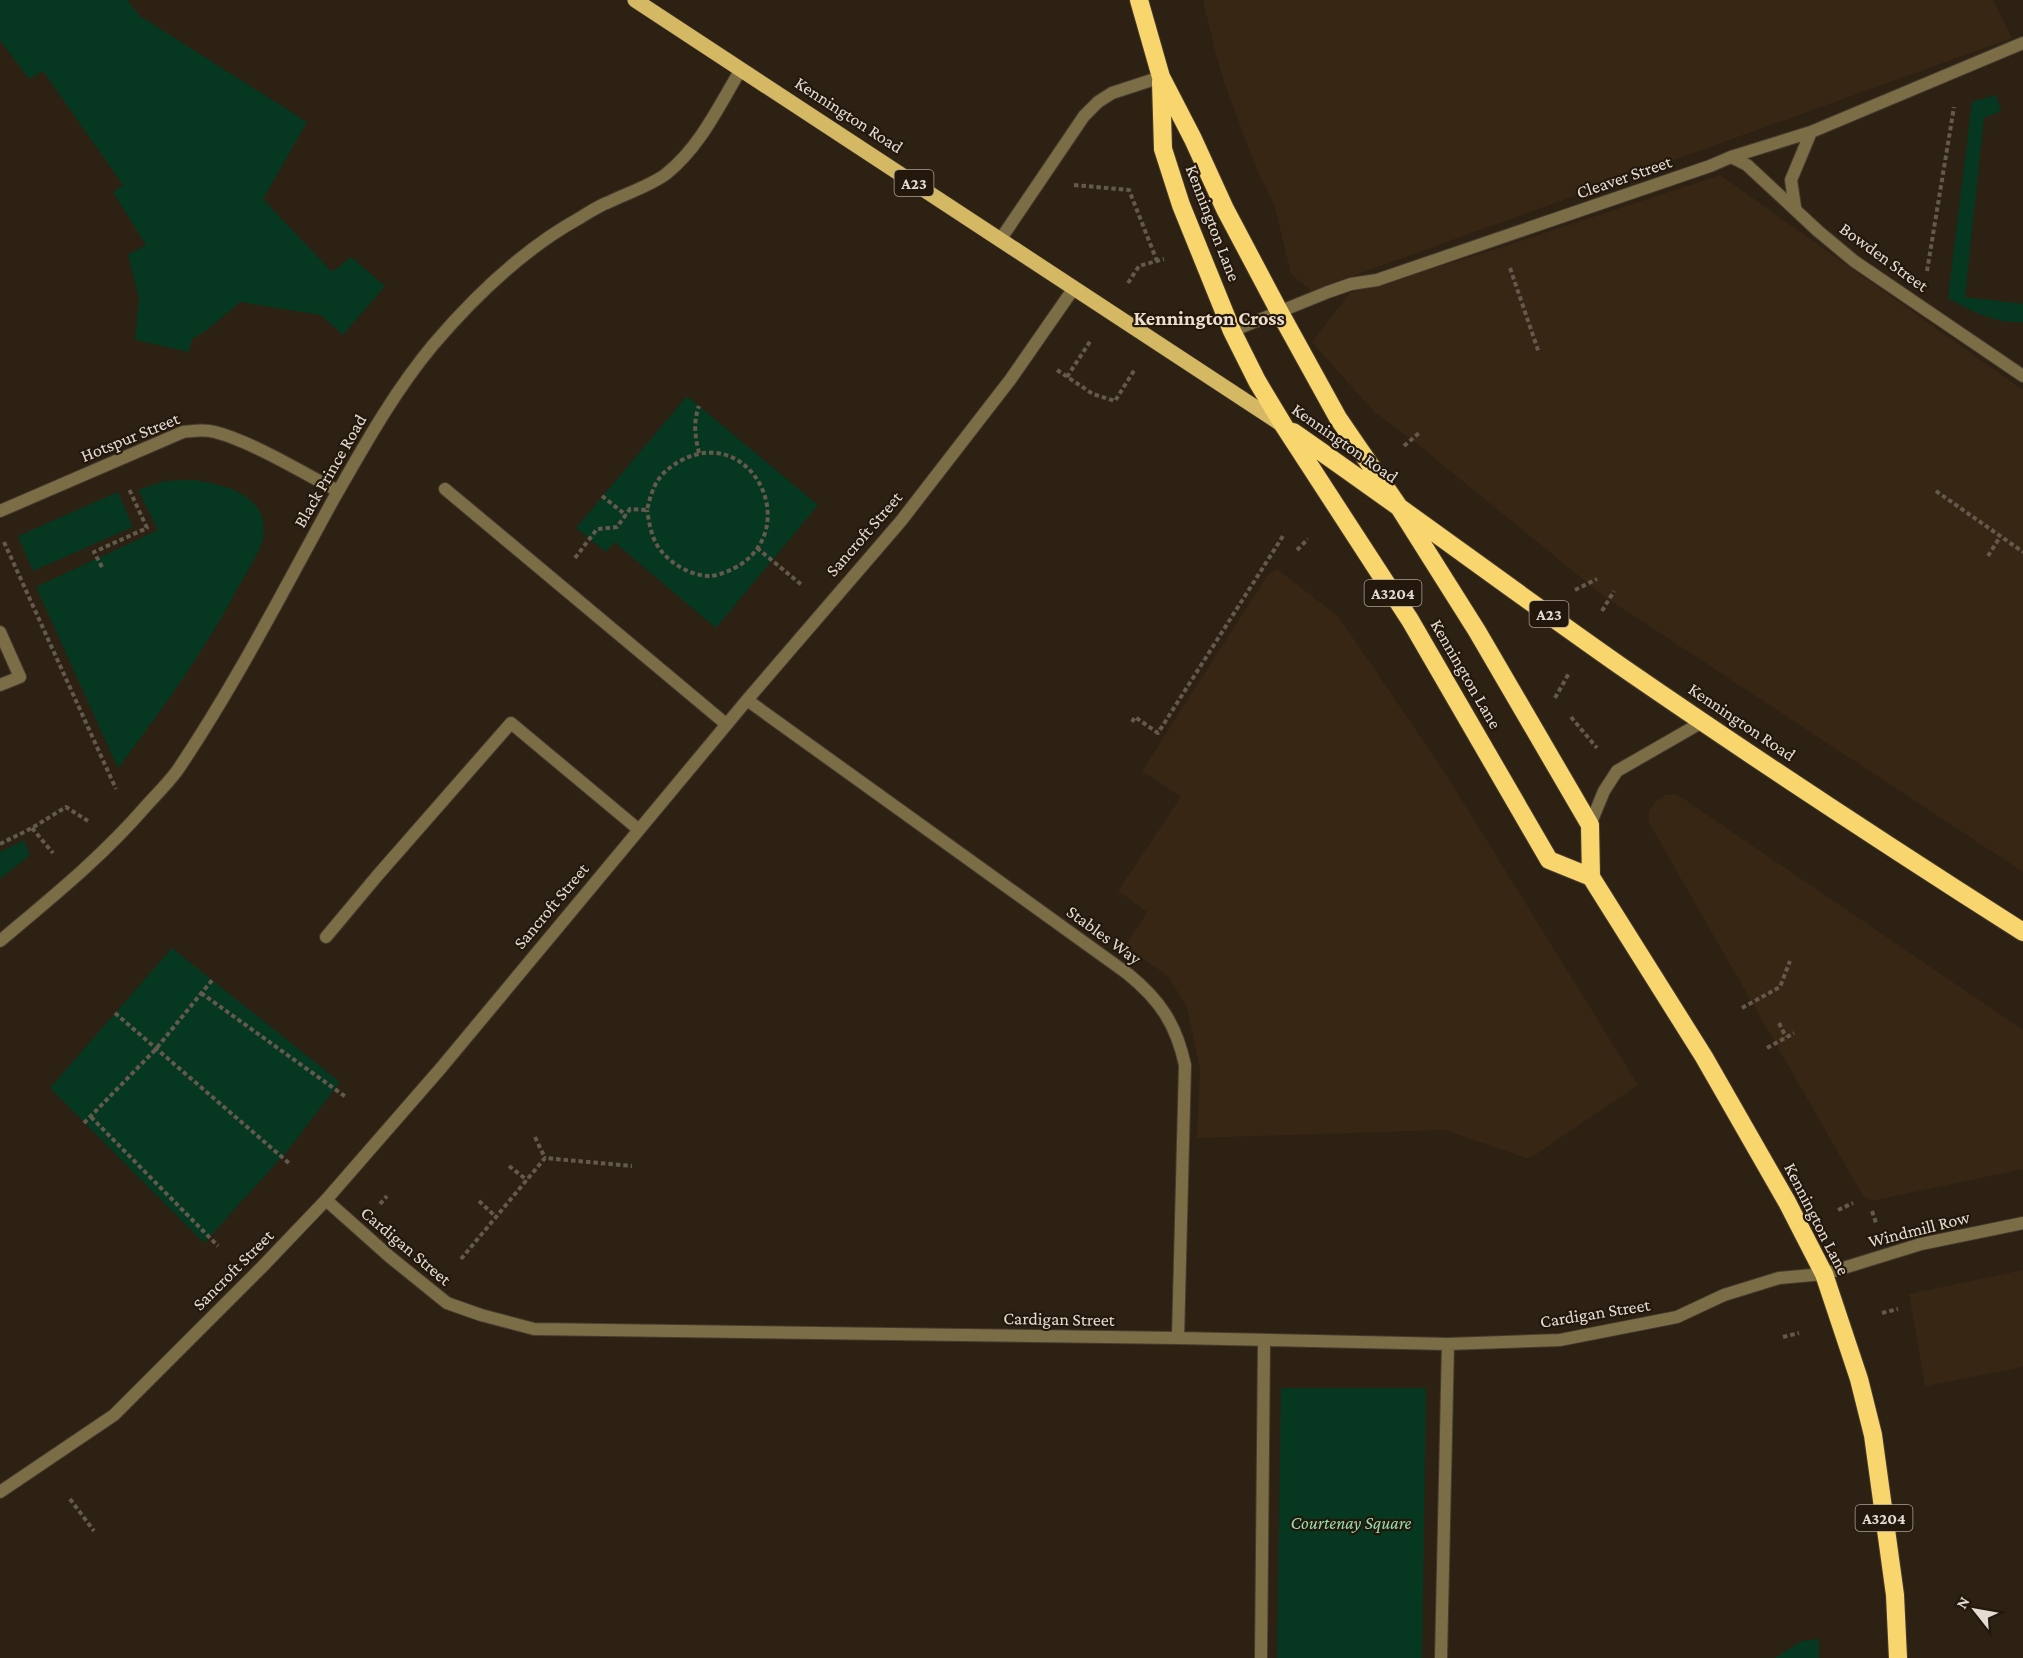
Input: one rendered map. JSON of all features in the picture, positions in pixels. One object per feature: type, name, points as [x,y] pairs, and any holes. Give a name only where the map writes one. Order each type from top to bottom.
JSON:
[{"type":"highway","name":"Kennington Lane","points":[[1139,0],[1161,77],[1225,209],[1279,311],[1338,418],[1397,504],[1477,631],[1590,825],[1591,877],[1704,1057],[1787,1202],[1824,1274],[1859,1379],[1873,1435],[1895,1595],[1898,1658]]},
{"type":"highway","name":"Kennington Lane","points":[[1161,77],[1163,149],[1181,205],[1232,332],[1257,381],[1410,620],[1549,860],[1591,877]]},
{"type":"highway","name":"Kennington Road","points":[[1284,426],[1397,504],[1619,664],[1874,837],[2023,933]]},
{"type":"main road","name":"Kennington Road","points":[[635,0],[1284,426]]},
{"type":"street","name":"Cleaver Street","points":[[1232,332],[1279,311],[1351,284],[1377,280],[1811,132],[2023,43]]},
{"type":"street","name":"Black Prince Road","points":[[0,941],[74,879],[116,839],[175,773],[228,690],[361,449],[408,378],[449,327],[501,275],[551,235],[604,204],[663,176],[685,156],[699,137],[741,69]]},
{"type":"street","points":[[1000,240],[1078,125],[1098,102],[1123,89],[1161,77]]},
{"type":"street","points":[[1795,207],[1791,180],[1811,132]]},
{"type":"street","name":"Bowden Street","points":[[1731,158],[1747,165],[1854,261],[2023,376]]},
{"type":"street","name":"Sancroft Street","points":[[0,1492],[114,1415],[326,1200],[441,1068],[826,605],[901,521],[1010,380],[1074,288]]},
{"type":"street","name":"Hotspur Street","points":[[0,511],[183,432],[202,430],[214,432],[252,447],[339,491]]},
{"type":"street","points":[[445,489],[726,724]]},
{"type":"street","points":[[0,632],[20,677],[0,686]]},
{"type":"street","name":"Stables Way","points":[[747,700],[1128,974],[1148,990],[1162,1007],[1174,1029],[1185,1065],[1178,1338]]},
{"type":"street","points":[[1590,825],[1604,791],[1617,771],[1704,721]]},
{"type":"street","points":[[326,937],[512,723],[638,830]]},
{"type":"street","name":"Cardigan Street","points":[[326,1200],[390,1257],[447,1303],[534,1329],[1448,1344],[1570,1338],[1677,1317],[1724,1294],[1779,1278],[1824,1274]]},
{"type":"street","name":"Windmill Row","points":[[1824,1274],[1921,1244],[2023,1223]]},
{"type":"street","points":[[1261,1658],[1264,1342]]},
{"type":"street","points":[[1441,1658],[1448,1344]]},
{"type":"path","points":[[1927,272],[1955,100]]},
{"type":"path","points":[[1068,185],[1129,190],[1157,261]]},
{"type":"path","points":[[1139,266],[1172,257]]},
{"type":"path","points":[[1509,264],[1539,353]]},
{"type":"path","points":[[1077,362],[1067,377],[1093,394],[1114,401],[1121,389]]},
{"type":"path","points":[[699,406],[695,434],[699,453]]},
{"type":"path","points":[[1404,446],[1419,433]]},
{"type":"path","points":[[715,452],[730,456],[746,465],[759,482],[766,497],[769,516],[757,548],[742,564],[711,576],[679,567],[664,556],[656,544],[647,510],[653,486],[662,475],[675,464],[699,453],[715,452]]},
{"type":"path","points":[[102,567],[94,552],[147,528],[116,461]]},
{"type":"path","points":[[1936,492],[2023,552]]},
{"type":"path","points":[[602,496],[626,515]]},
{"type":"path","points":[[556,582],[597,530],[617,527],[630,509],[647,510]]},
{"type":"path","points":[[0,532],[132,823]]},
{"type":"path","points":[[1131,722],[1135,717],[1158,733],[1283,536]]},
{"type":"path","points":[[1988,556],[2000,537]]},
{"type":"path","points":[[1297,550],[1308,539]]},
{"type":"path","points":[[757,548],[826,605]]},
{"type":"path","points":[[1568,714],[1599,751]]},
{"type":"path","points":[[0,844],[66,807],[116,839]]},
{"type":"path","points":[[1742,1008],[1780,987],[1790,961]]},
{"type":"path","points":[[84,1123],[155,1050],[213,979]]},
{"type":"path","points":[[201,993],[346,1097]]},
{"type":"path","points":[[115,1013],[155,1050],[290,1164]]},
{"type":"path","points":[[1779,1023],[1786,1037]]},
{"type":"path","points":[[1767,1048],[1794,1033]]},
{"type":"path","points":[[91,1117],[218,1246]]},
{"type":"path","points":[[535,1137],[545,1158]]},
{"type":"path","points":[[545,1158],[632,1166]]},
{"type":"path","points":[[461,1259],[545,1158]]},
{"type":"path","points":[[508,1166],[527,1180]]},
{"type":"path","points":[[380,1204],[387,1196]]},
{"type":"path","points":[[479,1201],[496,1217]]},
{"type":"path","points":[[1838,1210],[1853,1203]]},
{"type":"path","points":[[1872,1211],[1876,1223]]},
{"type":"path","points":[[1882,1313],[1898,1309]]},
{"type":"path","points":[[1783,1337],[1799,1333]]},
{"type":"path","points":[[70,1499],[94,1531]]},
{"type":"shaded area","points":[[1203,0],[1993,0],[2012,38],[1311,291],[1291,274],[1274,204],[1256,168],[1225,85]]},
{"type":"shaded area","points":[[1720,175],[2023,390],[2023,872],[1602,595],[1411,439],[1375,413],[1312,342],[1350,293],[1487,252]]},
{"type":"shaded area","points":[[1277,569],[1338,616],[1442,768],[1638,1085],[1529,1159],[1444,1130],[1197,1138],[1200,1070],[1187,1007],[1168,976],[1125,946],[1147,912],[1118,891],[1181,797],[1142,771],[1267,576]]},
{"type":"shaded area","points":[[1675,794],[2023,1030],[2023,1169],[1872,1201],[1863,1196],[1649,823],[1649,811],[1655,802],[1665,795]]},
{"type":"shaded area","points":[[2023,1270],[2023,1367],[1925,1386],[1909,1294]]},
{"type":"green space","points":[[0,0],[127,0],[140,16],[307,122],[263,199],[332,272],[351,257],[385,286],[343,335],[321,315],[240,302],[207,330],[192,339],[189,352],[135,340],[139,298],[128,255],[146,245],[113,192],[123,185],[43,71],[29,79],[0,40]]},
{"type":"green space","points":[[1996,95],[2001,111],[1984,118],[1965,297],[2023,304],[2023,322],[1994,319],[1948,298],[1972,102]]},
{"type":"green space","points":[[687,396],[818,505],[716,628],[614,542],[606,552],[576,528]]},
{"type":"green space","points":[[192,480],[224,486],[235,490],[253,502],[263,521],[261,546],[198,656],[118,768],[36,587],[158,530],[138,490],[165,481]]},
{"type":"green space","points":[[118,492],[133,527],[33,571],[18,536]]},
{"type":"green space","points":[[24,840],[30,855],[0,879],[0,852]]},
{"type":"green space","points":[[172,948],[340,1082],[288,1150],[204,1243],[50,1088]]},
{"type":"green space","name":"Courtenay Square","points":[[1281,1388],[1426,1388],[1422,1658],[1277,1658]]},
{"type":"green space","points":[[1819,1639],[1819,1658],[1775,1658],[1802,1641]]},
{"type":"district","name":"Kennington Cross","points":[[1209,318]]}]
